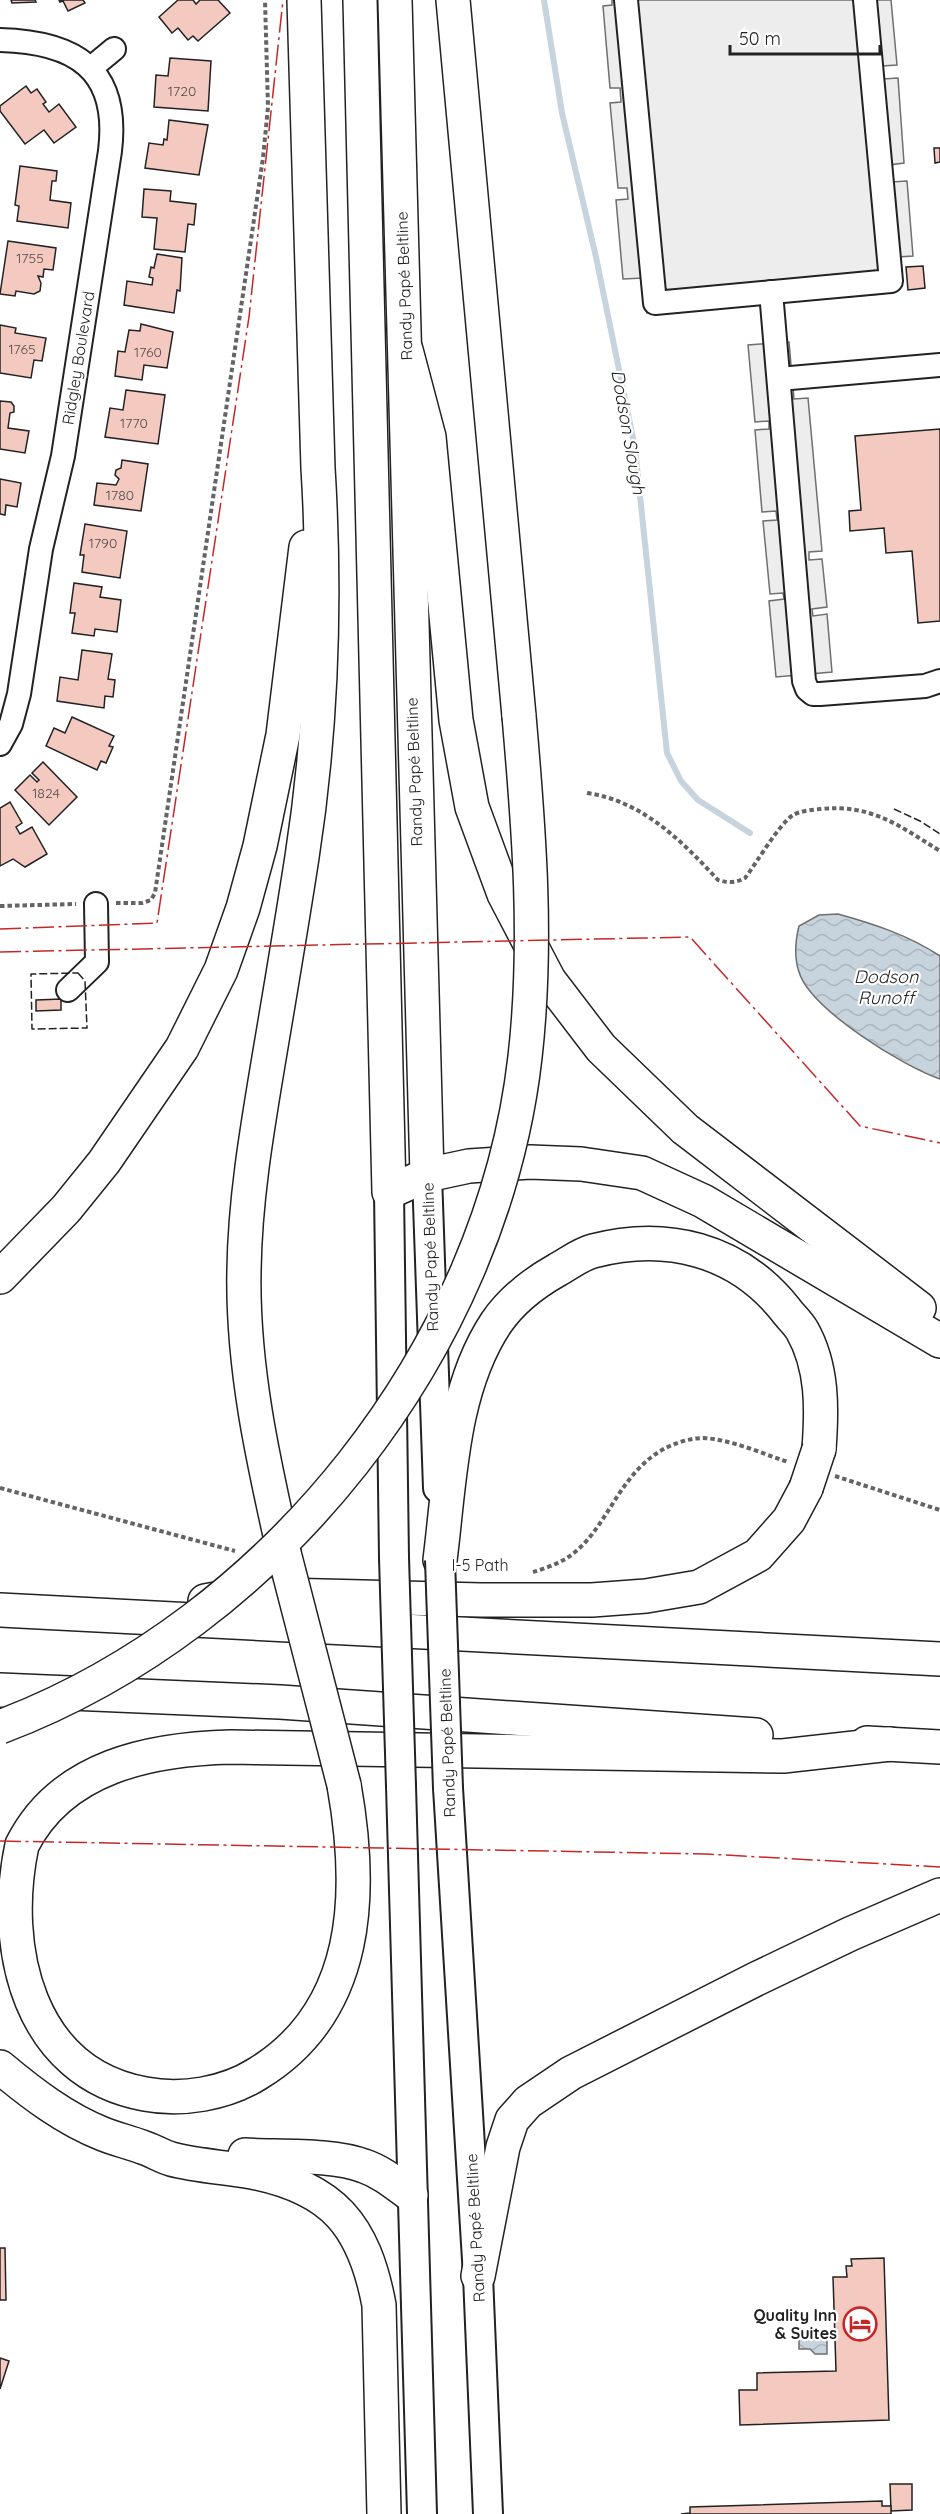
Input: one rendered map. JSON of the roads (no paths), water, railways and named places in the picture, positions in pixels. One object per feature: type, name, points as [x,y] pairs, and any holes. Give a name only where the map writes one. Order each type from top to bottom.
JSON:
[{"type":"highway","points":[[304,0],[323,597],[314,753],[302,855],[255,1142],[246,1225],[244,1272],[247,1343],[255,1413],[284,1553],[345,1785],[355,1864],[351,1925],[343,1963],[332,1993],[317,2019],[278,2061],[252,2077],[219,2091],[186,2096],[151,2095],[113,2085],[94,2076],[64,2056],[37,2028],[16,1994],[5,1963],[3,1910],[16,1856],[36,1825],[62,1796],[85,1779],[128,1760],[174,1751],[211,1748],[783,1756],[890,1744]]},
{"type":"highway","name":"Randy Papé Beltline","points":[[360,0],[389,1192]]},
{"type":"highway","name":"Randy Papé Beltline","points":[[395,0],[406,350],[413,743],[427,1175]]},
{"type":"highway","points":[[0,1726],[80,1690],[142,1654],[224,1596],[304,1521],[357,1460],[399,1399],[436,1336],[462,1282],[495,1194],[512,1131],[525,1058],[532,987],[531,850],[453,0]]},
{"type":"highway","points":[[406,350],[429,437],[456,720],[472,807],[504,894],[549,980],[601,1048],[685,1129],[940,1324]]},
{"type":"highway","points":[[0,1277],[66,1209],[104,1162],[182,1048],[221,970],[243,908],[260,846],[283,735],[297,609],[318,468]]},
{"type":"highway","points":[[389,1192],[427,1175],[469,1166],[530,1162],[581,1164],[642,1173],[703,1201],[940,1341]]},
{"type":"highway","points":[[124,1617],[243,1594],[481,1600],[592,1600],[646,1596],[699,1587],[758,1555],[789,1520],[813,1469],[821,1417],[820,1385],[813,1355],[801,1330],[768,1288],[742,1268],[710,1252],[651,1242],[591,1251],[533,1283],[496,1323],[472,1370],[456,1435],[440,1560]]},
{"type":"highway","points":[[0,1610],[940,1659]]},
{"type":"highway","points":[[0,1690],[280,1702],[940,1747]]},
{"type":"highway","points":[[478,2276],[503,2147],[512,2120],[528,2102],[571,2073],[746,1984],[940,1894]]},
{"type":"highway","points":[[0,2067],[70,2118],[102,2134],[145,2148],[169,2159],[281,2179],[330,2203],[352,2228],[369,2262],[379,2305],[384,2514]]},
{"type":"highway","points":[[145,2148],[339,2160],[363,2165],[382,2174],[411,2195]]},
{"type":"main road","name":"Randy Papé Beltline","points":[[427,1175],[448,1788],[478,2276],[488,2514]]},
{"type":"main road","name":"Randy Papé Beltline","points":[[389,1192],[394,1558],[422,2514]]},
{"type":"street","points":[[626,0],[655,303],[891,281],[865,0]]},
{"type":"street","name":"Ridgley Boulevard","points":[[0,40],[45,44],[73,55],[91,68],[99,77],[110,103],[112,124],[110,151],[64,449],[41,549],[16,710],[0,744]]},
{"type":"street","points":[[91,68],[114,49]]},
{"type":"street","points":[[771,292],[804,681],[807,689],[813,694],[820,694],[925,686],[940,681]]},
{"type":"street","points":[[779,379],[940,365]]},
{"type":"street","points":[[68,990],[97,962],[96,904]]},
{"type":"water","name":"Dodson Runoff","points":[[838,914],[890,931],[940,956],[940,1079],[882,1050],[860,1035],[821,1003],[807,987],[796,961],[799,926],[819,915]]},
{"type":"water","points":[[827,2336],[827,2354],[815,2354],[810,2349],[799,2349],[799,2337]]},
{"type":"waterway","name":"Dodson Slough","points":[[544,0],[562,113],[596,257],[635,448],[667,753],[681,781],[698,800],[750,833]]},
{"type":"place","name":"Quality Inn & Suites","points":[[860,2324]]}]
